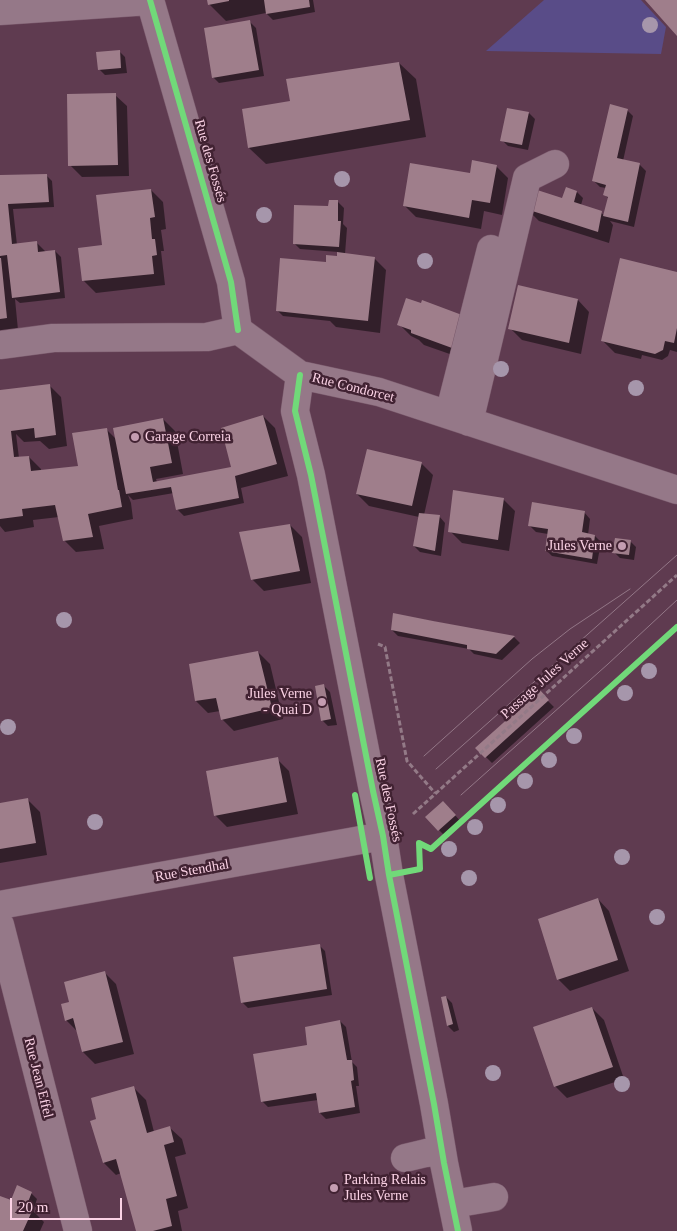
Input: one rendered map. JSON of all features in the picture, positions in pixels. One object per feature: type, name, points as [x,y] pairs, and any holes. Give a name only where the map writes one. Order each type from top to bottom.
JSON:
[{"type":"street","points":[[0,11],[150,0]]},
{"type":"street","name":"Rue des Fossés","points":[[150,0],[231,282],[238,330]]},
{"type":"street","points":[[459,418],[527,178],[555,164]]},
{"type":"street","points":[[459,418],[492,248]]},
{"type":"street","points":[[0,346],[53,338],[207,337],[238,330]]},
{"type":"street","name":"Rue Condorcet","points":[[238,330],[300,375],[379,392],[677,490]]},
{"type":"street","name":"Rue des Fossés","points":[[300,375],[295,411],[313,485],[383,836],[458,1231]]},
{"type":"street","name":"Rue Stendhal","points":[[0,905],[383,836]]},
{"type":"street","name":"Rue Jean Effel","points":[[0,924],[78,1231]]},
{"type":"street","points":[[405,1158],[442,1151]]},
{"type":"street","points":[[453,1204],[494,1198]]},
{"type":"path","points":[[375,643],[385,647],[407,761],[436,793]]},
{"type":"shaded area","points":[[544,0],[641,0],[666,27],[661,54],[486,51]]},
{"type":"building","points":[[207,0],[229,0],[229,1],[208,5]]},
{"type":"building","points":[[264,0],[309,0],[310,7],[266,14]]},
{"type":"building","points":[[645,0],[677,0],[677,36]]},
{"type":"building","points":[[250,20],[259,70],[212,78],[204,28]]},
{"type":"building","points":[[120,50],[121,68],[98,70],[96,52]]},
{"type":"building","points":[[399,62],[410,120],[248,148],[242,109],[290,101],[286,79]]},
{"type":"building","points":[[116,93],[118,165],[68,166],[67,94]]},
{"type":"building","points":[[610,104],[628,109],[617,158],[640,163],[628,222],[603,216],[608,197],[603,195],[606,185],[592,181]]},
{"type":"building","points":[[507,108],[529,112],[522,145],[500,141]]},
{"type":"building","points":[[472,160],[497,165],[490,203],[472,200],[469,218],[403,206],[410,163],[470,173]]},
{"type":"building","points":[[47,174],[49,202],[8,204],[12,244],[37,241],[38,252],[55,250],[60,292],[12,298],[7,255],[0,256],[0,175]]},
{"type":"building","points":[[566,187],[577,191],[574,202],[602,211],[598,232],[526,209],[531,188],[562,198]]},
{"type":"building","points":[[151,189],[155,217],[150,218],[152,239],[155,239],[157,255],[152,256],[154,274],[82,281],[78,248],[102,245],[96,195]]},
{"type":"building","points":[[329,200],[338,200],[338,221],[341,221],[339,247],[293,244],[294,205],[328,206]]},
{"type":"building","points":[[337,252],[375,257],[368,321],[276,311],[280,258],[326,262],[326,255],[337,256]]},
{"type":"building","points":[[0,258],[7,318],[0,319]]},
{"type":"building","points":[[620,258],[677,272],[677,328],[674,343],[665,341],[663,350],[655,354],[601,341]]},
{"type":"building","points":[[518,285],[578,299],[569,343],[508,329]]},
{"type":"building","points":[[406,298],[421,303],[422,300],[462,315],[452,348],[411,333],[411,330],[397,325]]},
{"type":"building","points":[[50,384],[56,435],[35,438],[34,428],[11,431],[14,457],[29,456],[31,471],[78,466],[72,433],[107,428],[122,507],[88,514],[93,537],[63,541],[55,505],[22,509],[23,516],[0,519],[0,390]]},
{"type":"building","points":[[263,415],[277,464],[235,476],[239,498],[176,510],[171,487],[126,494],[113,428],[163,418],[172,463],[150,467],[153,482],[231,467],[221,428]]},
{"type":"building","points":[[367,449],[422,462],[412,506],[356,494]]},
{"type":"building","points":[[453,490],[504,498],[498,540],[448,532]]},
{"type":"building","points":[[532,502],[585,511],[582,532],[595,535],[592,559],[545,551],[548,529],[528,526]]},
{"type":"building","points":[[419,513],[440,515],[435,551],[413,546]]},
{"type":"building","points":[[290,524],[300,571],[251,580],[239,532]]},
{"type":"building","name":"Jules Verne","points":[[615,538],[631,540],[629,555],[612,553]]},
{"type":"building","points":[[393,613],[515,636],[496,654],[467,649],[467,645],[391,630]]},
{"type":"building","points":[[258,651],[272,708],[221,720],[216,698],[195,701],[189,664]]},
{"type":"building","points":[[324,684],[331,719],[321,721],[315,686]]},
{"type":"building","points":[[540,690],[549,700],[485,758],[475,748]]},
{"type":"building","points":[[278,757],[287,802],[214,816],[206,771]]},
{"type":"building","points":[[28,798],[36,843],[0,849],[0,803]]},
{"type":"building","points":[[443,801],[456,815],[438,831],[425,817]]},
{"type":"building","points":[[598,898],[618,960],[557,980],[538,919]]},
{"type":"building","points":[[320,944],[327,989],[241,1003],[233,957]]},
{"type":"building","points":[[105,971],[123,1042],[82,1052],[73,1018],[65,1021],[61,1004],[69,1002],[64,982]]},
{"type":"building","points":[[446,996],[453,1024],[447,1026],[441,997]]},
{"type":"building","points":[[592,1007],[613,1067],[554,1087],[533,1027]]},
{"type":"building","points":[[340,1020],[347,1060],[352,1060],[354,1080],[351,1081],[355,1107],[319,1113],[316,1093],[261,1102],[253,1054],[307,1045],[305,1027]]},
{"type":"building","points":[[134,1086],[147,1133],[170,1126],[174,1142],[164,1145],[177,1196],[166,1199],[172,1226],[153,1231],[136,1231],[116,1159],[103,1163],[90,1121],[96,1119],[91,1098]]},
{"type":"building","points":[[17,1185],[32,1192],[26,1207],[33,1209],[23,1231],[0,1231],[0,1196],[11,1200]]},
{"type":"tram line","points":[[436,769],[677,555]]},
{"type":"tram line","points":[[424,756],[532,659],[570,629],[630,589]]},
{"type":"tram line","points":[[461,795],[677,600]]},
{"type":"cycle path","points":[[150,0],[231,282],[238,330]]},
{"type":"cycle path","points":[[300,375],[295,411],[311,475],[383,836],[458,1231]]},
{"type":"cycle path","points":[[389,875],[420,869],[419,843],[431,849],[677,627]]},
{"type":"cycle path","points":[[355,795],[370,878]]},
{"type":"place","name":"Garage Correia","points":[[135,437]]},
{"type":"place","name":"Jules Verne","points":[[622,546]]},
{"type":"place","name":"Jules Verne - Quai D","points":[[322,702]]},
{"type":"place","name":"Parking Relais Jules Verne","points":[[334,1188]]}]
